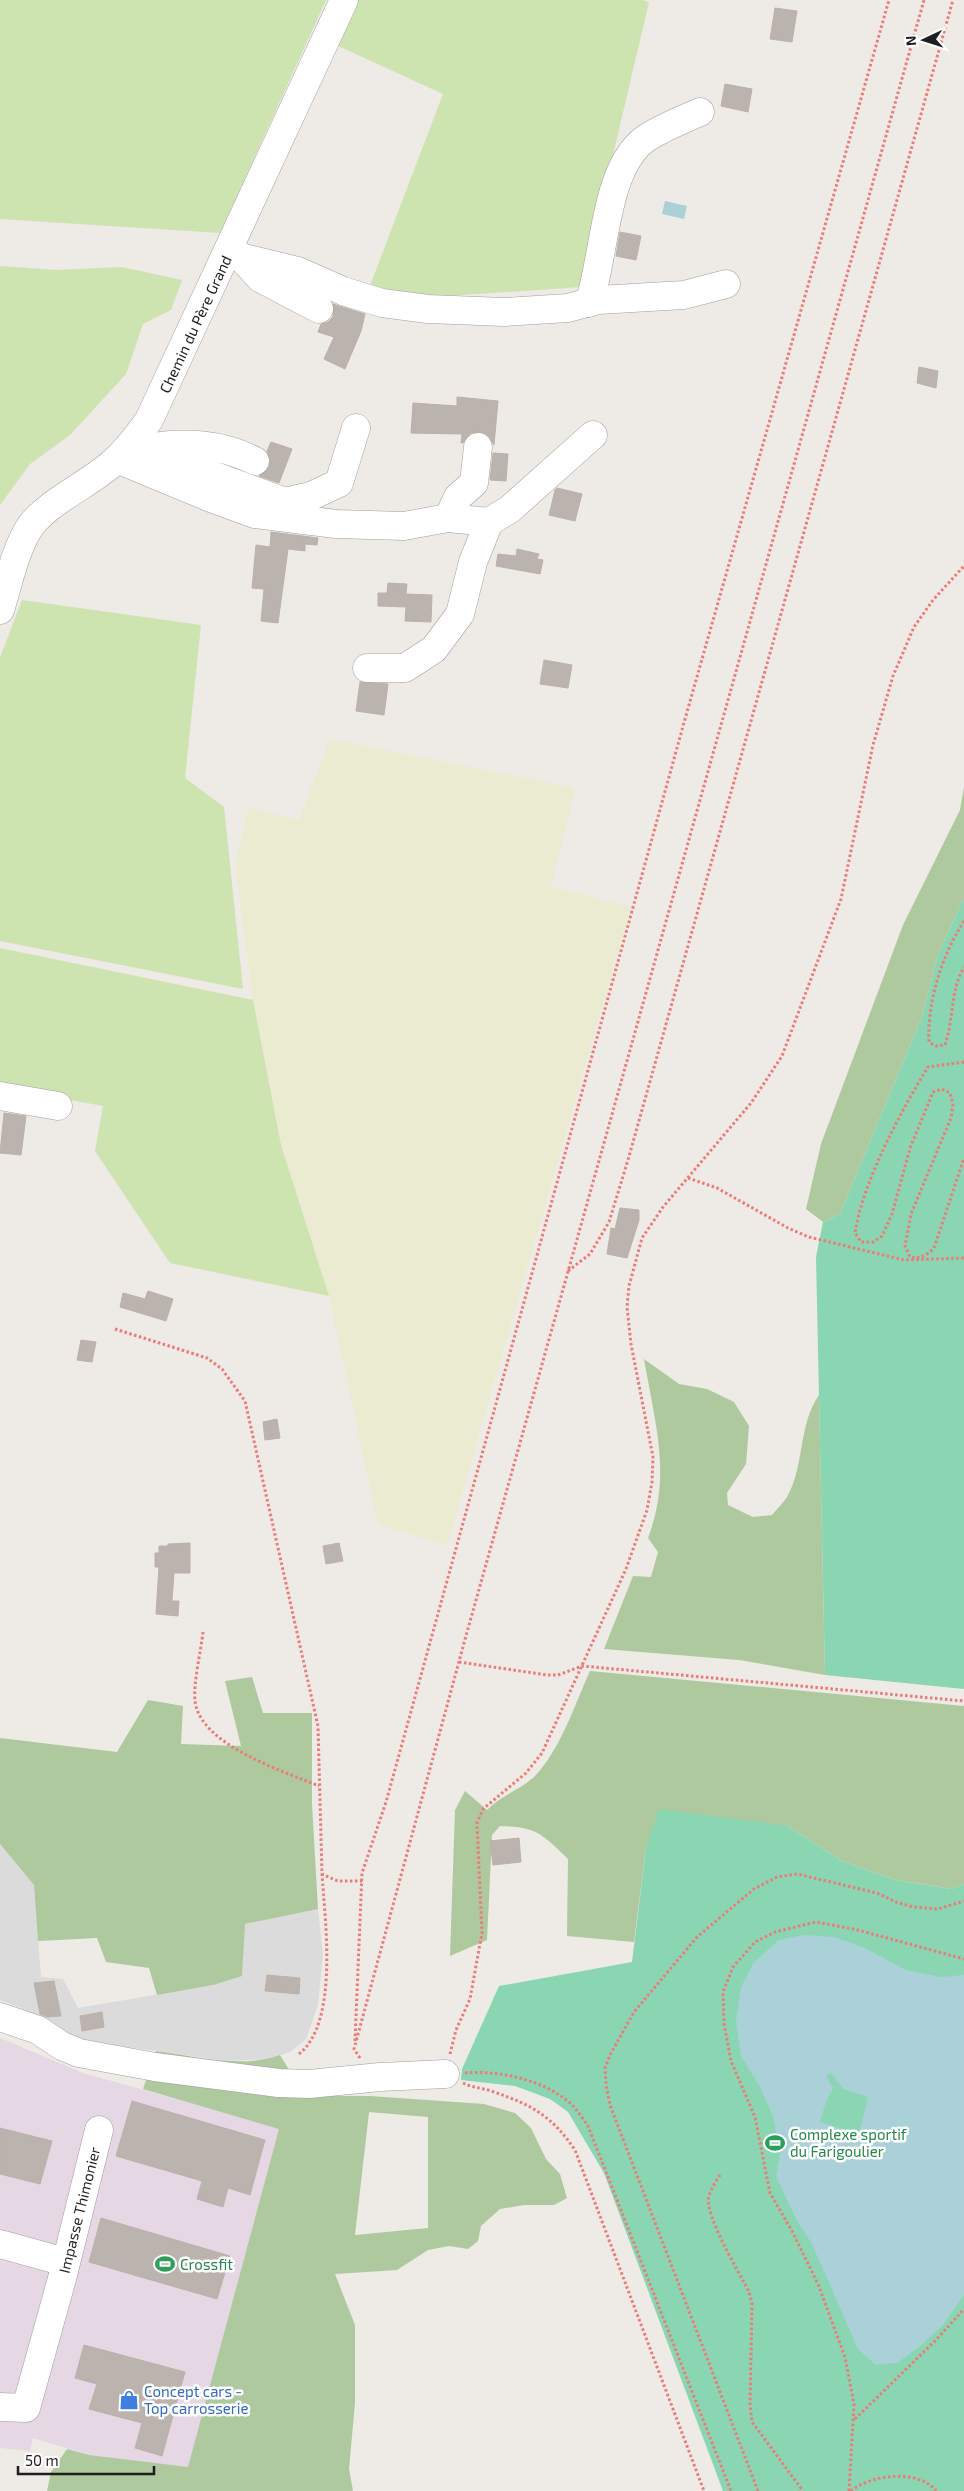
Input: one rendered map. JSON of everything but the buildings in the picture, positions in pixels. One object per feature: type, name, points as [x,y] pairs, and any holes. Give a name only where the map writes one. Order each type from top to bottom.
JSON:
[{"type":"street","name":"Chemin du Père Grand","points":[[0,610],[17,556],[32,525],[48,510],[131,451],[150,420],[234,255],[344,0]]},
{"type":"street","points":[[589,303],[596,283],[609,209],[623,168],[632,152],[645,139],[700,112]]},
{"type":"street","points":[[234,255],[298,271],[343,291],[391,304],[428,309],[504,312],[568,308],[589,303],[684,295],[726,284]]},
{"type":"street","points":[[234,255],[260,278],[319,309]]},
{"type":"street","points":[[131,451],[286,502],[312,496],[339,483],[356,428]]},
{"type":"street","points":[[368,668],[405,668],[434,649],[460,614],[473,562],[489,522],[510,509],[592,435]]},
{"type":"street","points":[[131,451],[166,444],[199,445],[240,453],[255,461]]},
{"type":"street","points":[[448,518],[458,498],[474,483],[478,447]]},
{"type":"street","points":[[131,451],[211,498],[255,514],[336,524],[404,526],[448,518],[489,522]]},
{"type":"street","points":[[0,1096],[58,1106]]},
{"type":"street","points":[[0,2017],[38,2030],[79,2053],[155,2067],[286,2084],[445,2074]]},
{"type":"street","name":"Impasse Thimonier","points":[[0,2407],[26,2408],[59,2290],[99,2130]]},
{"type":"street","points":[[0,2244],[65,2262]]},
{"type":"path","points":[[380,2077],[362,2062],[354,2049],[362,1873],[391,1783],[685,719],[889,0]]},
{"type":"path","points":[[354,2049],[459,1662],[924,0]]},
{"type":"path","points":[[568,1272],[590,1254],[609,1222],[953,0]]},
{"type":"path","points":[[445,2074],[456,2030],[470,1999],[482,1933],[477,1823],[483,1808],[526,1772],[542,1753],[626,1569],[647,1510],[652,1482],[653,1457],[631,1344],[627,1307],[629,1286],[642,1238],[663,1206],[751,1103],[782,1056],[841,899],[874,745],[894,676],[914,627],[933,600],[964,566]]},
{"type":"path","points":[[964,921],[955,936],[934,996],[928,1028],[929,1042],[936,1046],[945,1045],[948,1038],[954,996],[959,975],[964,967]]},
{"type":"path","points":[[964,1062],[928,1067],[913,1092],[882,1154],[857,1219],[855,1232],[862,1242],[873,1242],[882,1236],[892,1214],[910,1148],[933,1092],[942,1088],[950,1093],[953,1104],[951,1118],[911,1214],[905,1246],[910,1256],[917,1258],[927,1255],[934,1248],[964,1158]]},
{"type":"path","points":[[688,1178],[717,1188],[788,1228],[809,1237],[904,1260],[964,1258]]},
{"type":"path","points":[[115,1329],[207,1358],[222,1369],[245,1401],[318,1726],[326,1986],[320,2017],[307,2048],[299,2054]]},
{"type":"path","points":[[203,1632],[195,1700],[198,1715],[206,1727],[256,1760],[319,1786]]},
{"type":"path","points":[[459,1662],[547,1675],[558,1675],[582,1666],[964,1701]]},
{"type":"path","points":[[322,1874],[338,1882],[362,1881]]},
{"type":"path","points":[[758,2491],[610,2105],[605,2068],[611,2053],[634,2012],[697,1937],[754,1889],[777,1877],[797,1874],[877,1893],[896,1902],[913,1907],[938,1909],[964,1901]]},
{"type":"path","points":[[850,2491],[854,2404],[845,2357],[818,2284],[792,2231],[770,2194],[755,2117],[731,2061],[724,2024],[723,1992],[733,1967],[755,1942],[775,1932],[816,1922],[858,1930],[963,1958]]},
{"type":"path","points":[[445,2074],[474,2072],[505,2076],[545,2086],[574,2107],[588,2126],[731,2491]]},
{"type":"path","points":[[445,2074],[468,2085],[492,2091],[540,2111],[564,2133],[575,2150],[704,2491]]},
{"type":"path","points":[[720,2175],[708,2196],[708,2207],[713,2221],[749,2292],[752,2304],[750,2404],[752,2422],[803,2491]]},
{"type":"path","points":[[854,2420],[936,2340],[964,2308]]},
{"type":"path","points":[[850,2491],[860,2483],[914,2476],[930,2483],[936,2491]]},
{"type":"shaded area","points":[[0,1844],[34,1885],[41,1977],[63,1979],[78,2008],[213,1985],[245,1924],[318,1909],[323,1954],[318,2005],[306,2039],[290,2052],[269,2059],[227,2061],[79,2040],[47,2025],[21,2008],[0,2000]]},
{"type":"shaded area","points":[[0,2038],[83,2073],[280,2128],[188,2468],[89,2455],[33,2438],[30,2451],[0,2448]]},
{"type":"green space","points":[[0,0],[326,0],[220,233],[0,219]]},
{"type":"green space","points":[[356,0],[643,0],[649,2],[582,287],[434,297],[368,291],[443,94],[336,45]]},
{"type":"green space","points":[[0,266],[56,270],[122,267],[182,280],[171,310],[143,324],[126,374],[70,435],[30,464],[0,505]]},
{"type":"green space","points":[[22,600],[201,625],[185,778],[224,807],[243,989],[0,941],[0,658]]},
{"type":"green space","points":[[330,739],[575,788],[551,886],[631,907],[447,1546],[378,1524],[329,1296],[281,1145],[253,1000],[235,864],[249,808],[299,820]]},
{"type":"green space","points":[[964,787],[964,898],[938,954],[922,1017],[840,1214],[823,1222],[806,1209],[821,1144],[903,925],[960,810]]},
{"type":"green space","points":[[964,898],[964,1689],[825,1675],[816,1257],[823,1222],[840,1214],[922,1017],[938,954]]},
{"type":"green space","points":[[0,948],[253,1000],[281,1145],[329,1296],[170,1263],[95,1151],[103,1106],[0,1087]]},
{"type":"green space","points":[[644,1359],[679,1384],[707,1389],[734,1402],[749,1426],[746,1464],[727,1493],[728,1505],[753,1517],[772,1515],[787,1497],[797,1472],[808,1419],[819,1395],[825,1675],[739,1660],[604,1649],[633,1576],[651,1577],[658,1552],[648,1538],[655,1515],[660,1470],[656,1427]]},
{"type":"green space","points":[[590,1671],[964,1706],[964,1884],[952,1889],[896,1880],[842,1861],[788,1826],[646,1848],[634,1942],[567,1936],[568,1859],[552,1843],[538,1833],[523,1828],[500,1826],[492,1835],[487,1940],[450,1956],[455,1810],[465,1791],[487,1810],[534,1777],[552,1754],[559,1741]]},
{"type":"green space","points":[[252,1677],[263,1713],[312,1713],[312,1804],[318,1909],[245,1924],[242,1976],[213,1985],[157,1995],[149,1968],[106,1962],[97,1938],[38,1941],[34,1885],[0,1844],[0,1738],[117,1752],[148,1700],[183,1706],[181,1744],[241,1746],[225,1681]]},
{"type":"green space","name":"Complexe sportif du Farigoulier","points":[[659,1809],[788,1826],[842,1861],[896,1880],[952,1889],[964,1884],[964,2491],[723,2491],[604,2173],[568,2112],[550,2099],[515,2086],[461,2080],[462,2069],[499,1986],[632,1962],[646,1848]]},
{"type":"green space","points":[[156,2051],[234,2061],[250,2061],[280,2055],[305,2096],[370,2096],[484,2104],[515,2113],[531,2128],[546,2159],[560,2174],[567,2198],[554,2205],[524,2205],[500,2209],[481,2226],[478,2241],[468,2249],[449,2246],[428,2250],[397,2270],[335,2274],[355,2325],[355,2403],[349,2469],[353,2491],[47,2491],[51,2472],[67,2449],[89,2455],[188,2467],[279,2129],[143,2089]],"holes":[[[369,2112],[428,2117],[428,2228],[355,2235]]]},
{"type":"water","points":[[665,201],[687,206],[684,219],[662,214]]},
{"type":"water","points":[[804,1935],[834,1937],[865,1948],[906,1970],[941,1977],[964,1975],[964,2295],[942,2326],[919,2347],[897,2363],[876,2365],[858,2349],[812,2244],[795,2217],[776,2176],[780,2155],[773,2116],[760,2087],[741,2056],[736,2020],[741,1987],[754,1962],[779,1940]],"holes":[[[831,2073],[843,2089],[868,2097],[860,2130],[854,2133],[820,2122],[833,2088],[826,2076]]]},
{"type":"place","name":"Complexe sportif du Farigoulier","points":[[775,2143]]},
{"type":"place","name":"Crossfit","points":[[165,2264]]},
{"type":"place","name":"Concept cars - Top carrosserie","points":[[129,2400]]}]
